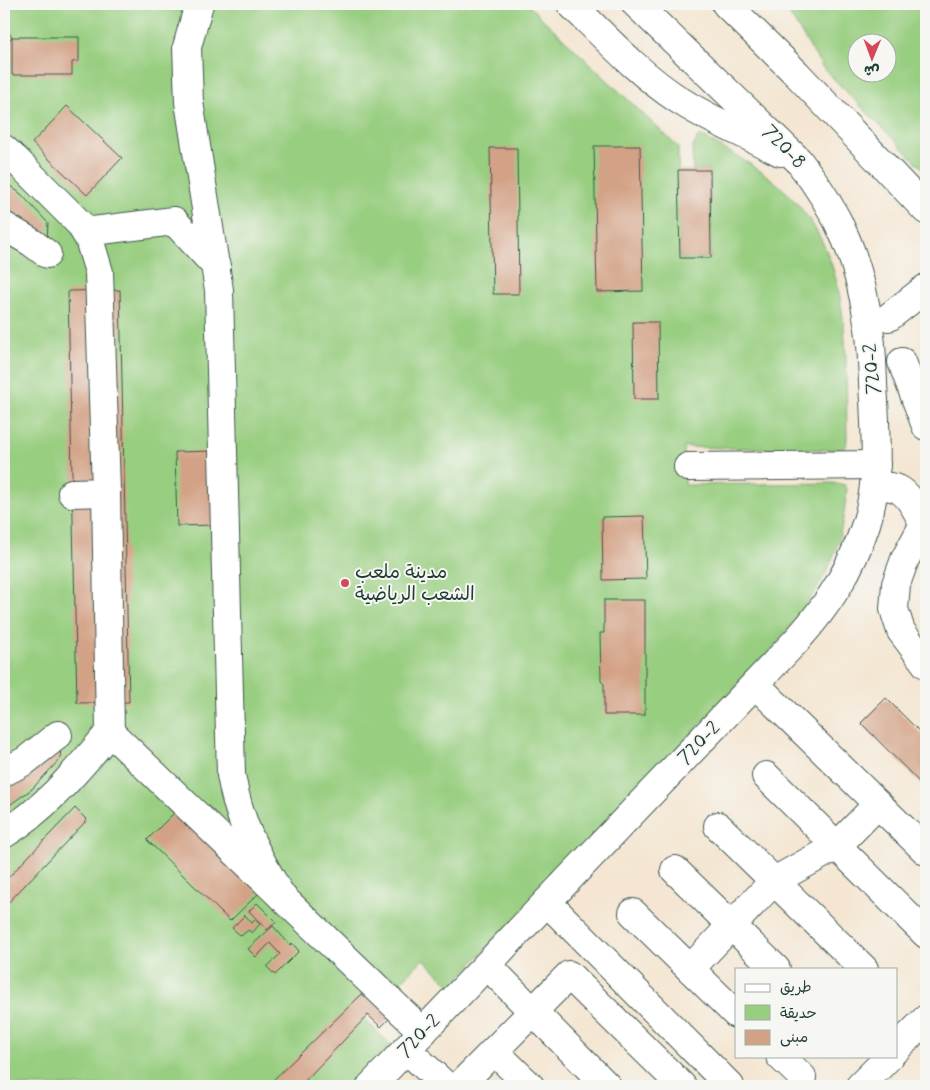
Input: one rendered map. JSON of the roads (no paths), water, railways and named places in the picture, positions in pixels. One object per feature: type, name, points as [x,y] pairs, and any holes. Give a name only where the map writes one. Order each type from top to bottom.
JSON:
[{"type":"street","points":[[199,4],[187,48],[189,102],[219,290],[231,775],[238,810],[244,828],[282,897]]},
{"type":"street","points":[[571,4],[637,66],[677,99],[703,115],[801,164]]},
{"type":"street","name":"720-8","points":[[636,4],[801,164],[816,183],[833,209],[846,236],[879,323]]},
{"type":"street","points":[[726,4],[798,74],[926,210]]},
{"type":"street","points":[[4,149],[85,232],[99,272],[106,492],[110,732],[71,778],[35,812],[4,834]]},
{"type":"street","points":[[85,232],[174,222],[216,266]]},
{"type":"street","points":[[4,226],[31,242],[46,254]]},
{"type":"street","points":[[879,323],[926,288]]},
{"type":"street","name":"720-2","points":[[371,1086],[755,684],[820,614],[839,586],[855,555],[866,522],[875,476],[879,323]]},
{"type":"street","points":[[902,362],[926,426]]},
{"type":"street","points":[[688,467],[875,476],[903,492],[925,526],[905,559],[896,584],[894,609],[901,631],[926,664]]},
{"type":"street","points":[[72,493],[106,492]]},
{"type":"street","points":[[755,684],[926,851]]},
{"type":"street","points":[[110,732],[282,897],[414,1040],[446,1086]]},
{"type":"street","points":[[4,772],[25,761],[58,735]]},
{"type":"street","points":[[766,776],[926,934]]},
{"type":"street","points":[[690,969],[774,881],[837,846],[878,804]]},
{"type":"street","points":[[718,826],[863,968]]},
{"type":"street","points":[[675,870],[775,968]]},
{"type":"street","points":[[547,902],[730,1086]]},
{"type":"street","points":[[633,913],[735,1013]]},
{"type":"street","points":[[487,965],[607,1086]]},
{"type":"street","points":[[459,1086],[568,975],[682,1086]]},
{"type":"street","points":[[898,1048],[926,1019]]},
{"type":"street","points":[[494,1051],[530,1086]]},
{"type":"street","points":[[782,1058],[802,1077]]},
{"type":"street","points":[[860,1086],[888,1058]]},
{"type":"place","name":"مدينة ملعب الشعب الرياضية","points":[[345,583]]}]
